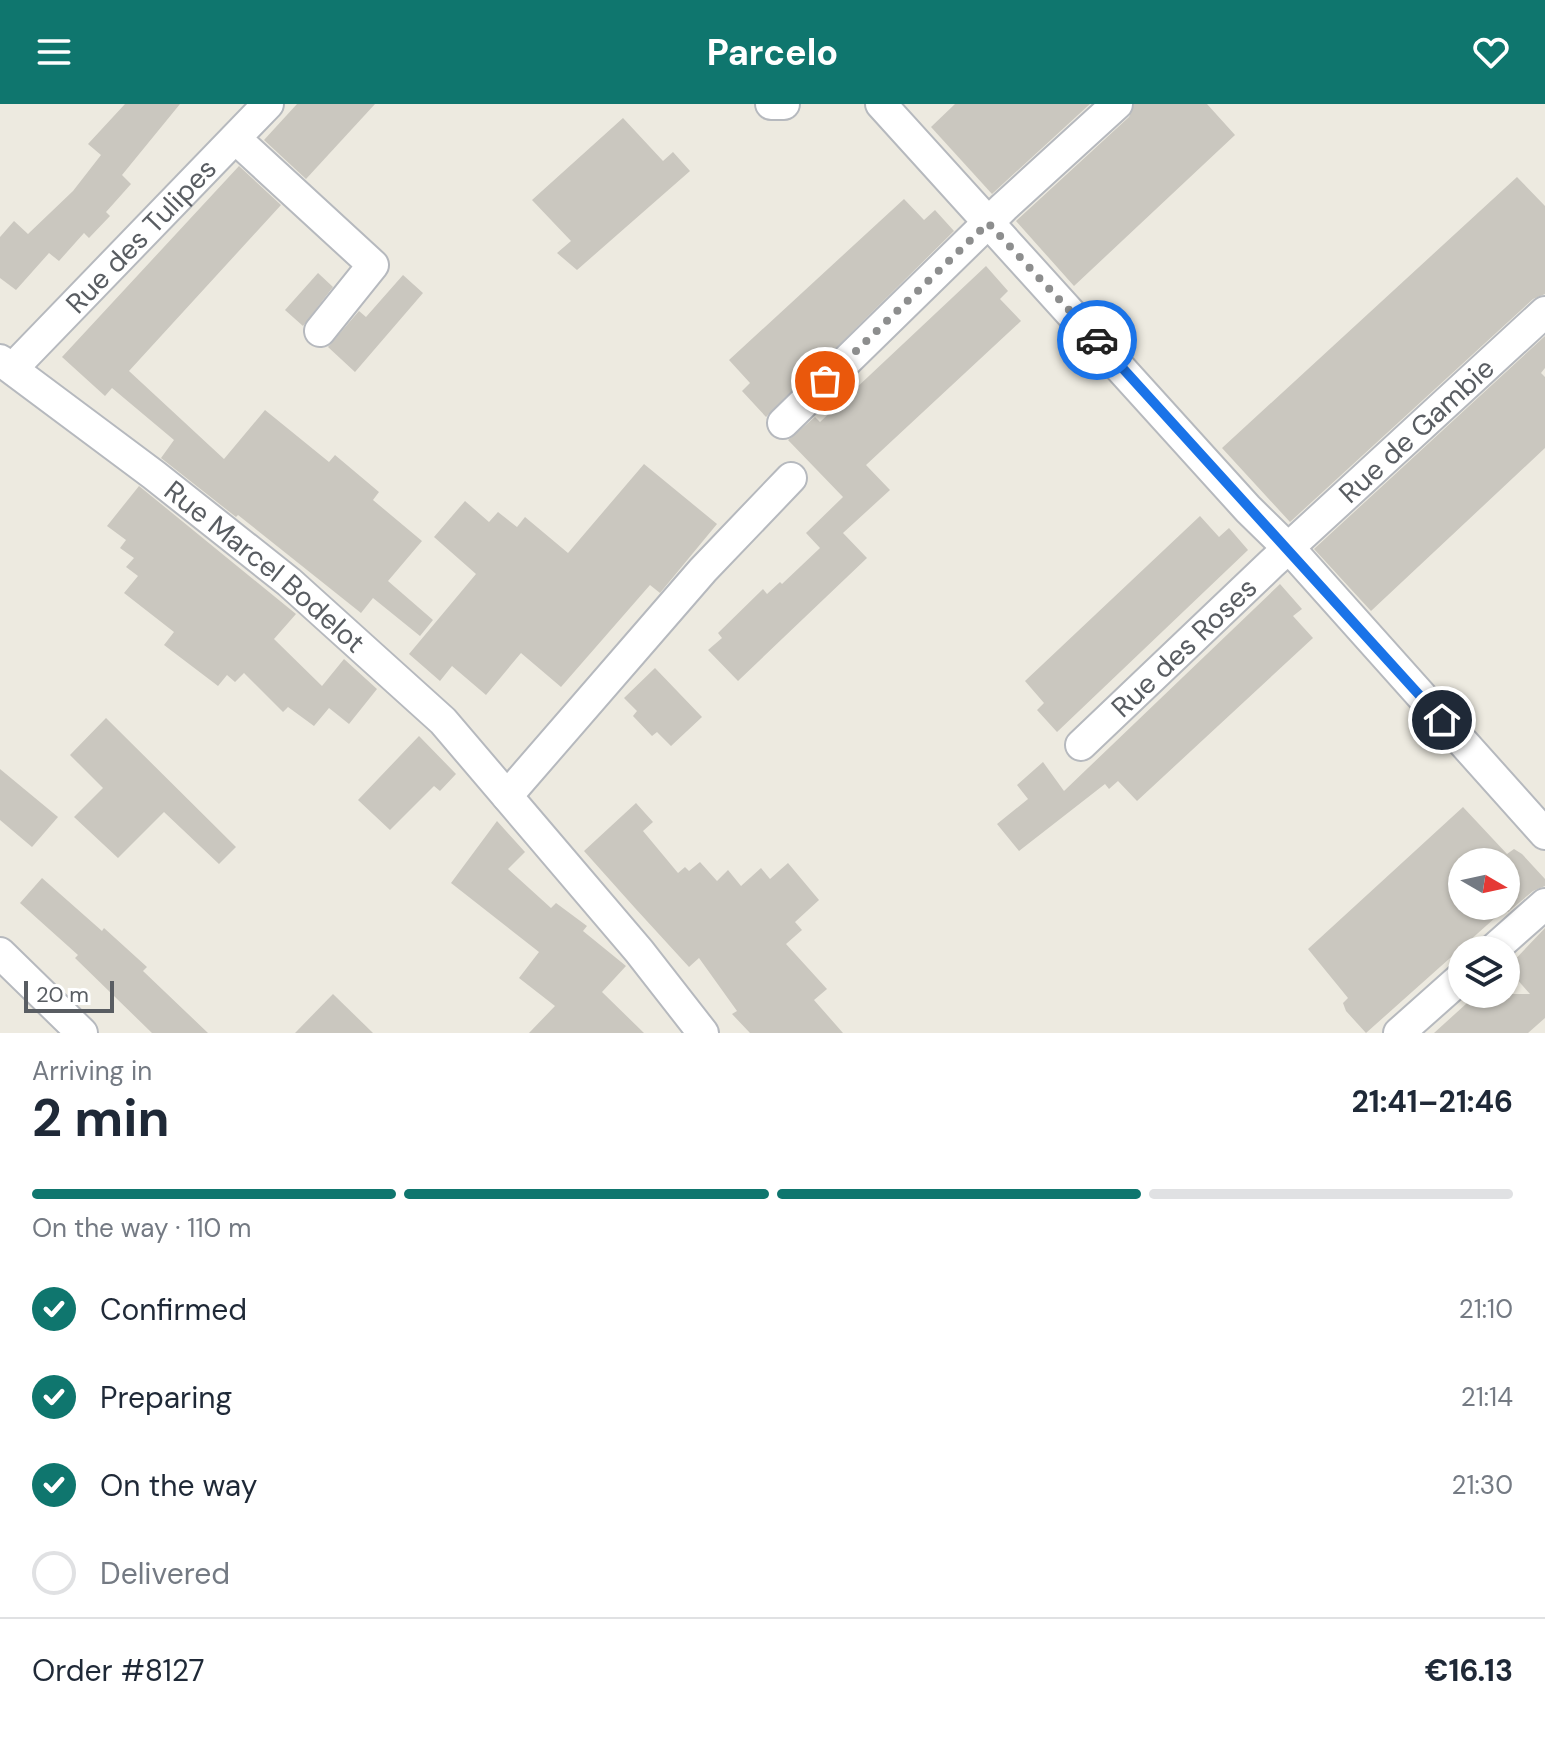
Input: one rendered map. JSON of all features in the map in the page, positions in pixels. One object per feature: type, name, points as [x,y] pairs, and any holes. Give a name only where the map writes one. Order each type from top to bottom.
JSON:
[{"type":"street","name":"Rue des Tulipes","points":[[6,364],[268,104]]},
{"type":"street","points":[[771,104],[784,104]]},
{"type":"street","points":[[881,104],[1545,834]]},
{"type":"street","points":[[783,423],[988,223],[1117,104]]},
{"type":"street","points":[[236,139],[373,265],[320,331]]},
{"type":"street","name":"Rue de Gambie","points":[[1288,551],[1545,312]]},
{"type":"street","name":"Rue Marcel Bodelot","points":[[6,364],[289,582],[443,721],[639,951],[703,1033]]},
{"type":"street","points":[[507,796],[703,570],[791,478]]},
{"type":"street","name":"Rue des Roses","points":[[1081,745],[1288,551]]},
{"type":"street","points":[[1509,936],[1545,904]]},
{"type":"street","points":[[0,953],[82,1033]]},
{"type":"street","points":[[1399,1033],[1448,989]]},
{"type":"building","points":[[125,104],[180,104],[122,175],[131,184],[106,212],[110,216],[89,238],[84,233],[59,261],[49,253],[16,290],[0,278],[0,237],[14,221],[28,234],[73,191],[101,155],[88,144]]},
{"type":"building","points":[[297,104],[375,104],[306,179],[264,140]]},
{"type":"building","points":[[955,104],[1090,104],[992,194],[931,127]]},
{"type":"building","points":[[1134,104],[1207,104],[1235,135],[1074,286],[1016,221],[1129,117]]},
{"type":"building","points":[[623,118],[663,161],[673,152],[690,171],[577,270],[557,253],[571,241],[532,200]]},
{"type":"building","points":[[239,166],[281,205],[129,371],[224,459],[265,410],[329,462],[335,455],[379,492],[373,500],[422,541],[388,581],[433,620],[420,636],[373,598],[361,613],[238,515],[236,517],[161,458],[174,440],[112,388],[105,396],[62,357]]},
{"type":"building","points":[[1517,177],[1545,206],[1545,294],[1533,299],[1290,522],[1222,448]]},
{"type":"building","points":[[904,199],[924,220],[935,210],[954,231],[766,417],[742,391],[750,383],[729,360]]},
{"type":"building","points":[[986,266],[1008,291],[1000,299],[1021,321],[866,465],[890,490],[843,533],[867,558],[738,681],[708,650],[722,638],[718,633],[763,589],[767,594],[780,582],[782,584],[820,548],[806,533],[843,497],[788,440],[815,417],[820,422]]},
{"type":"building","points":[[318,273],[333,287],[303,326],[285,310]]},
{"type":"building","points":[[403,275],[423,293],[355,372],[328,347],[359,311],[366,317]]},
{"type":"building","points":[[1545,336],[1545,368],[1541,373],[1545,377],[1545,448],[1371,611],[1314,549]]},
{"type":"building","points":[[644,464],[717,524],[660,593],[650,585],[561,687],[521,653],[486,695],[452,666],[440,681],[409,654],[476,574],[434,537],[465,501],[489,522],[498,512],[517,527],[525,517],[568,553]]},
{"type":"building","points":[[139,486],[296,614],[274,639],[322,686],[344,659],[377,689],[349,724],[329,708],[314,726],[288,707],[283,712],[244,673],[235,682],[227,675],[218,686],[164,645],[174,632],[124,593],[138,576],[126,567],[134,558],[120,548],[126,540],[107,526]]},
{"type":"building","points":[[1200,516],[1219,537],[1229,528],[1248,550],[1057,732],[1037,710],[1044,703],[1025,681]]},
{"type":"building","points":[[1280,584],[1302,609],[1293,616],[1313,638],[1137,801],[1118,781],[1109,789],[1105,784],[1019,851],[997,824],[1028,799],[1017,785],[1043,762],[1064,791]]},
{"type":"building","points":[[655,668],[702,717],[671,746],[657,732],[652,736],[633,716],[637,711],[624,698]]},
{"type":"building","points":[[106,718],[236,847],[219,864],[164,812],[118,858],[74,817],[103,788],[70,755]]},
{"type":"building","points":[[419,736],[456,774],[440,791],[434,786],[390,830],[358,800]]},
{"type":"building","points":[[0,769],[58,817],[32,847],[0,820]]},
{"type":"building","points":[[636,803],[653,822],[643,831],[678,873],[685,867],[689,871],[700,862],[717,881],[728,870],[741,886],[761,868],[770,879],[788,863],[819,900],[795,922],[802,930],[786,944],[827,989],[814,1000],[843,1033],[750,1033],[732,1014],[737,1011],[699,958],[689,967],[635,908],[584,851]]},
{"type":"building","points":[[1463,807],[1501,848],[1448,848],[1448,920],[1493,920],[1475,936],[1448,936],[1448,960],[1366,1033],[1346,1011],[1343,1003],[1348,998],[1308,949]]},
{"type":"building","points":[[497,821],[525,852],[508,869],[551,908],[556,903],[587,926],[583,931],[626,966],[602,992],[644,1033],[529,1033],[555,1006],[519,978],[539,952],[451,883]]},
{"type":"building","points":[[1520,853],[1545,879],[1545,886],[1520,902]]},
{"type":"building","points":[[42,878],[147,967],[143,971],[208,1033],[152,1033],[75,958],[78,955],[20,903]]},
{"type":"building","points":[[1545,928],[1545,1018],[1528,1033],[1434,1033],[1462,1008],[1520,1008],[1520,994],[1530,994],[1520,983],[1520,954]]},
{"type":"building","points":[[333,994],[373,1033],[295,1033]]},
{"type":"way so far","points":[[825,381],[988,223],[1097,340]]},
{"type":"route","points":[[1097,340],[1442,720]]}]
